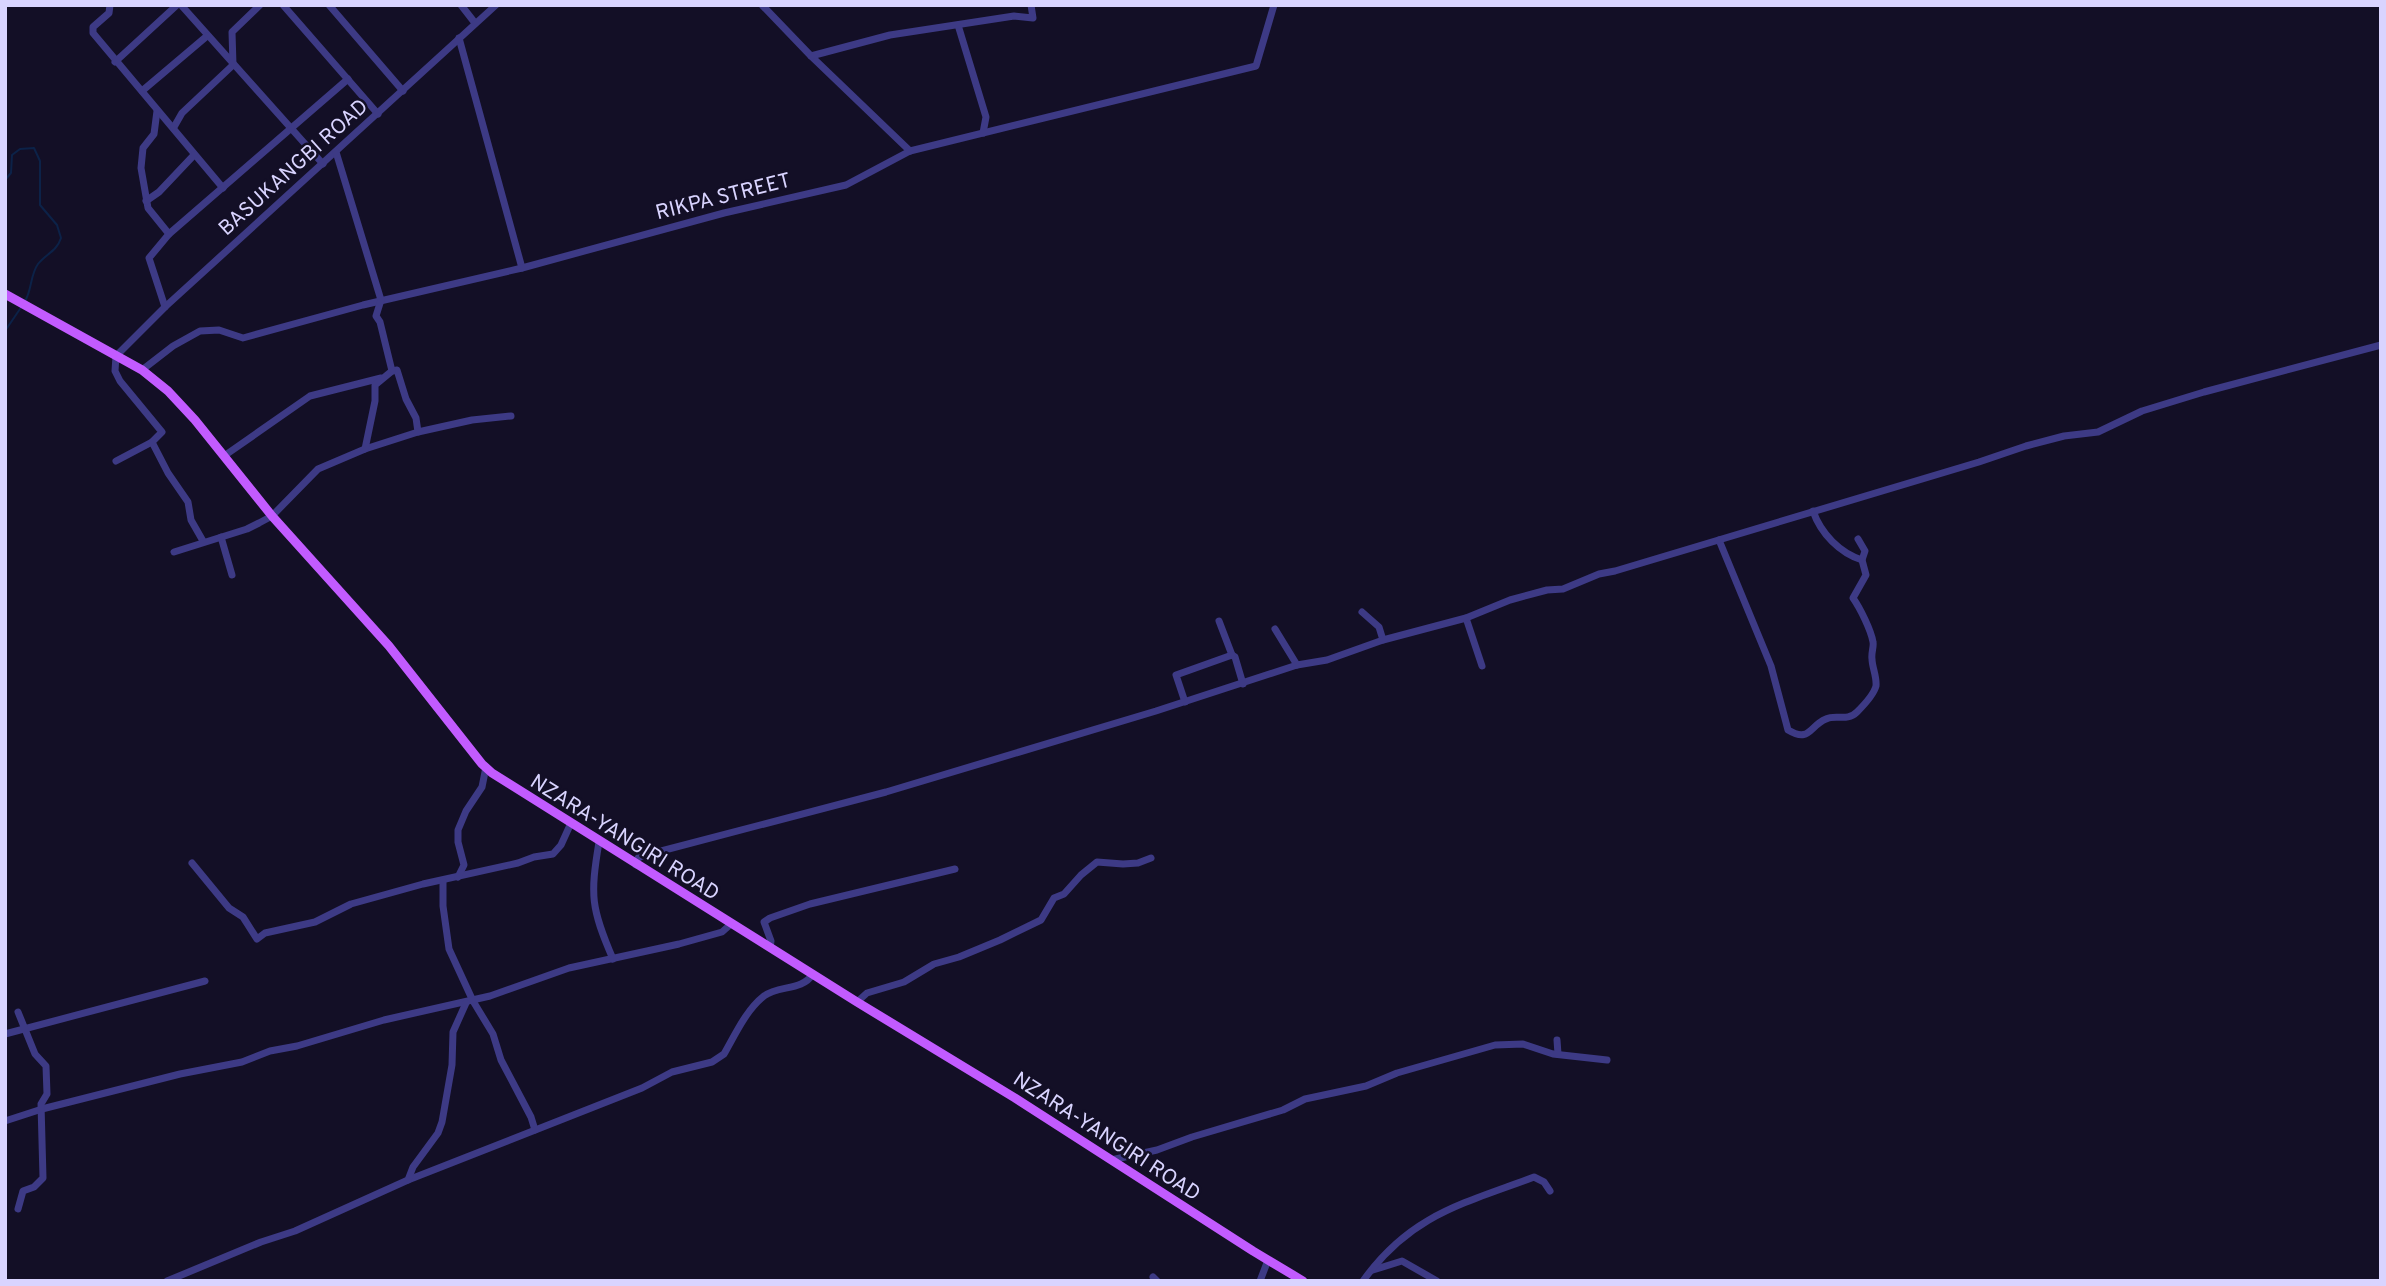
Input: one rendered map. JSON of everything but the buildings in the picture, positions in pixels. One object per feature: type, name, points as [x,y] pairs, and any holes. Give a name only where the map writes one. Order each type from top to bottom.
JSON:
[{"type":"main road","name":"NZARA-YANGIRI ROAD","points":[[5,294],[142,370],[168,391],[195,420],[272,516],[388,646],[486,767],[505,783],[1015,1098],[1303,1281]]},
{"type":"street","points":[[117,5],[109,9],[91,30],[223,188]]},
{"type":"street","points":[[115,62],[179,5],[323,164]]},
{"type":"street","points":[[174,127],[182,113],[233,65],[232,32],[260,5]]},
{"type":"street","points":[[283,5],[378,114]]},
{"type":"street","points":[[329,5],[403,91]]},
{"type":"street","points":[[461,5],[478,20],[484,5]]},
{"type":"street","name":"BASUKANGBI ROAD","points":[[116,356],[165,307],[496,5]]},
{"type":"street","points":[[762,5],[910,151]]},
{"type":"street","points":[[811,56],[890,35],[1014,16],[1033,18],[1031,5],[1014,16]]},
{"type":"street","name":"RIKPA STREET","points":[[142,370],[173,346],[201,331],[219,330],[243,338],[381,300],[522,268],[724,213],[846,185],[910,151],[1256,66],[1274,5]]},
{"type":"street","points":[[958,24],[986,117],[984,133]]},
{"type":"street","points":[[142,91],[207,36]]},
{"type":"street","points":[[459,38],[522,268]]},
{"type":"street","points":[[165,307],[149,258],[169,234],[348,79]]},
{"type":"street","points":[[157,111],[154,134],[143,148],[140,160],[149,211],[169,234]]},
{"type":"street","points":[[336,152],[381,300],[376,316],[380,322],[392,371]]},
{"type":"street","points":[[146,201],[159,192],[194,155]]},
{"type":"street","points":[[636,865],[638,858],[642,856],[886,792],[1185,702],[1297,665],[1327,660],[1383,640],[1466,618],[1510,600],[1547,590],[1563,589],[1599,573],[1615,571],[2026,446],[2064,436],[2098,432],[2142,411],[2381,345]]},
{"type":"street","points":[[116,356],[115,371],[120,381],[162,430],[161,435],[152,442],[116,461]]},
{"type":"street","points":[[224,456],[310,396],[381,377],[397,370],[406,399],[416,418],[418,432]]},
{"type":"street","points":[[365,449],[375,385],[381,377]]},
{"type":"street","points":[[174,551],[247,529],[272,516],[318,469],[365,449],[418,432],[472,420],[512,416]]},
{"type":"street","points":[[152,442],[168,473],[188,502],[191,520],[203,541]]},
{"type":"street","points":[[1813,511],[1820,526],[1838,548],[1862,560]]},
{"type":"street","points":[[220,537],[232,575]]},
{"type":"street","points":[[1719,540],[1771,666],[1788,730],[1805,735],[1829,717],[1847,718],[1856,713],[1872,695],[1876,685],[1871,661],[1873,644],[1868,624],[1853,598],[1866,575],[1862,560],[1865,551],[1858,539]]},
{"type":"street","points":[[1362,611],[1379,627],[1383,640]]},
{"type":"street","points":[[1466,618],[1482,666]]},
{"type":"street","points":[[1219,621],[1235,657],[1243,684]]},
{"type":"street","points":[[1275,629],[1297,665]]},
{"type":"street","points":[[1185,702],[1176,675],[1232,655]]},
{"type":"street","points":[[468,876],[458,842],[458,830],[466,811],[482,788],[486,767]]},
{"type":"street","points":[[192,863],[229,908],[243,917],[257,939],[265,933],[315,922],[351,904],[553,854],[558,851],[571,823]]},
{"type":"street","points":[[600,842],[592,886],[597,922],[613,959]]},
{"type":"street","points":[[857,1002],[867,993],[904,982],[934,964],[965,955],[1041,920],[1054,898],[1064,894],[1072,883],[1097,862],[1123,864],[1151,858]]},
{"type":"street","points":[[458,877],[464,866]]},
{"type":"street","points":[[770,948],[771,941],[765,922],[770,918],[810,904],[955,869]]},
{"type":"street","points":[[443,881],[443,906],[449,949],[469,1002],[492,1034],[535,1130]]},
{"type":"street","points":[[5,1121],[180,1074],[242,1062],[270,1051],[297,1046],[384,1020],[469,1002],[569,968],[716,933],[731,924]]},
{"type":"street","points":[[167,1281],[261,1241],[295,1231],[408,1180],[642,1088],[672,1072],[718,1059],[764,996],[804,983],[813,974]]},
{"type":"street","points":[[5,1034],[205,981]]},
{"type":"street","points":[[408,1180],[413,1167],[438,1133],[442,1122],[452,1065],[453,1032],[469,1002]]},
{"type":"street","points":[[18,1012],[35,1054],[46,1066],[47,1094],[41,1104],[43,1178],[34,1187],[23,1191],[18,1209]]},
{"type":"street","points":[[1557,1040],[1558,1054]]},
{"type":"street","points":[[1111,1160],[1157,1150],[1283,1110],[1305,1099],[1366,1086],[1397,1073],[1495,1045],[1523,1044],[1558,1054],[1608,1060]]},
{"type":"street","points":[[1363,1281],[1384,1254],[1411,1230],[1447,1210],[1534,1177],[1544,1182],[1550,1191]]},
{"type":"street","points":[[1260,1281],[1268,1260]]},
{"type":"street","points":[[1372,1270],[1402,1261],[1437,1281]]},
{"type":"waterway","points":[[5,180],[11,173],[12,155],[20,149],[34,148],[40,161],[40,205],[57,225],[61,238],[57,246],[35,268],[25,301]]},
{"type":"waterway","points":[[5,331],[22,306]]}]
